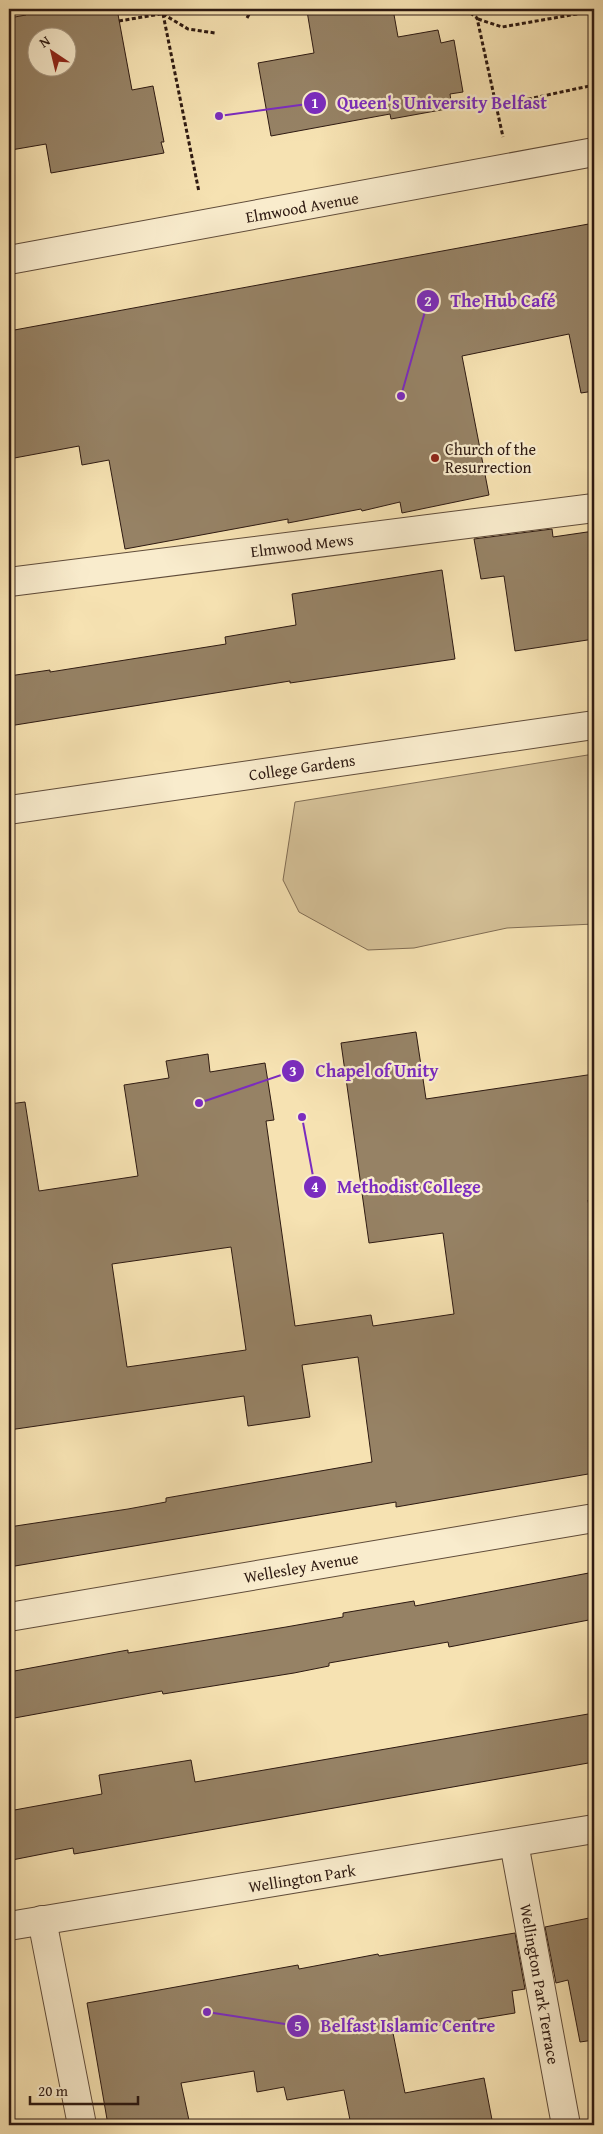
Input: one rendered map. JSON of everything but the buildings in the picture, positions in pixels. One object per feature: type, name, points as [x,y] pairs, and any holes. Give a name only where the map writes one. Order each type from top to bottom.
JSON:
[{"type":"street","name":"Elmwood Avenue","points":[[9,260],[594,152]]},
{"type":"street","name":"Elmwood Mews","points":[[9,582],[594,508]]},
{"type":"street","name":"College Gardens","points":[[9,810],[594,725]]},
{"type":"street","name":"Wellesley Avenue","points":[[9,1617],[594,1518]]},
{"type":"street","name":"Wellington Park","points":[[9,1926],[594,1829]]},
{"type":"street","name":"Wellington Park Terrace","points":[[514,1843],[566,2125]]},
{"type":"street","points":[[42,1920],[82,2125]]},
{"type":"path","points":[[119,21],[190,9]]},
{"type":"path","points":[[247,18],[252,9]]},
{"type":"path","points":[[465,9],[477,18],[502,27],[594,11]]},
{"type":"path","points":[[163,14],[188,28],[215,33]]},
{"type":"path","points":[[163,14],[206,224]]},
{"type":"path","points":[[477,18],[496,103],[594,85]]},
{"type":"shaded area","points":[[594,754],[594,924],[507,928],[414,948],[368,950],[299,912],[283,880],[295,802]]},
{"type":"place","name":"Queen's University Belfast","points":[[219,116]]},
{"type":"place","name":"The Hub Café","points":[[401,396]]},
{"type":"place","name":"Church of the Resurrection","points":[[435,458]]},
{"type":"place","name":"Chapel of Unity","points":[[199,1103]]},
{"type":"place","name":"Methodist College","points":[[302,1117]]},
{"type":"place","name":"Belfast Islamic Centre","points":[[207,2012]]}]
